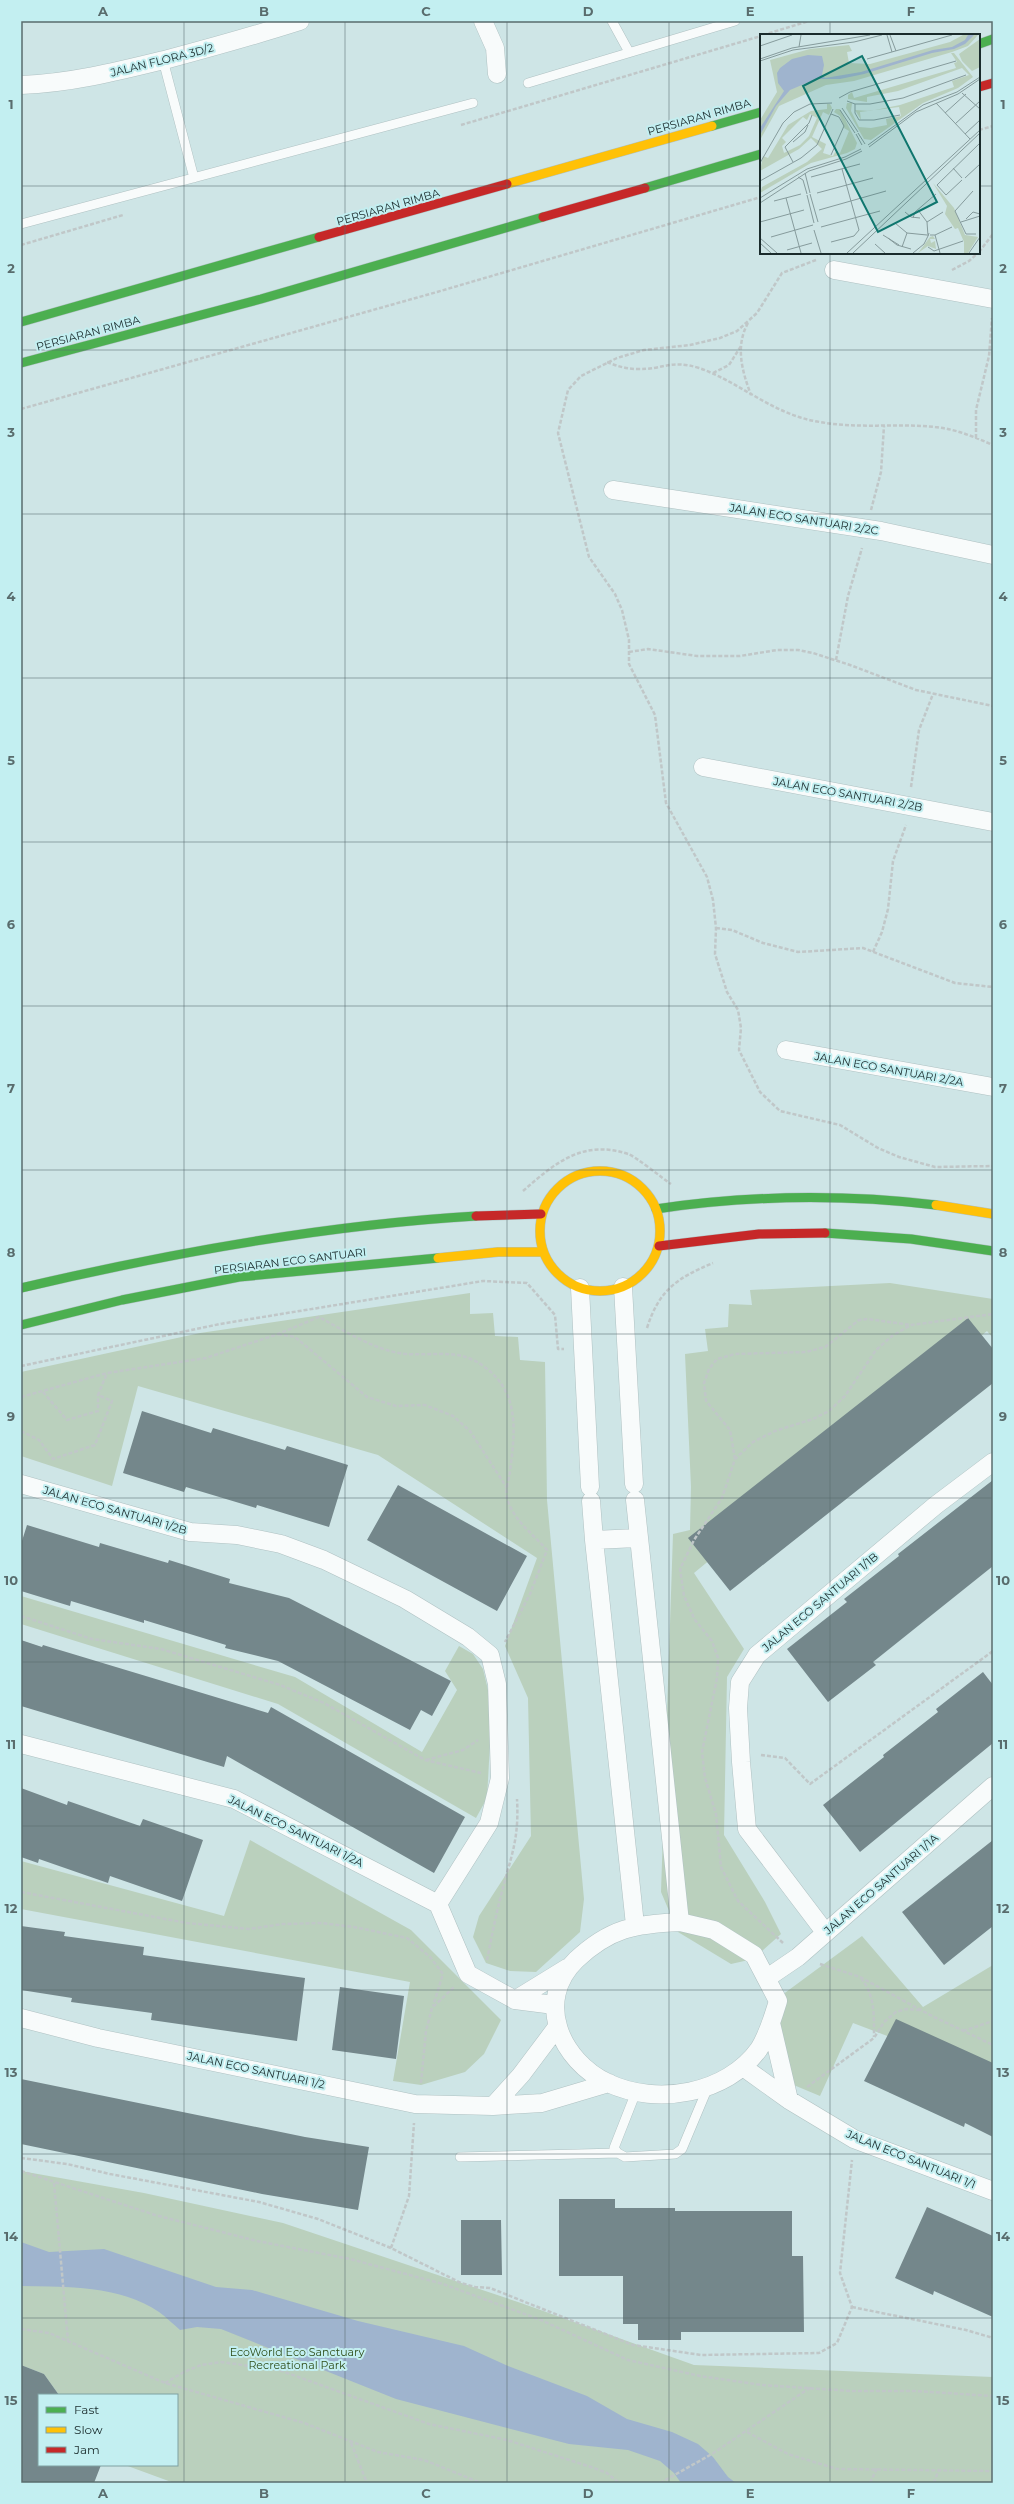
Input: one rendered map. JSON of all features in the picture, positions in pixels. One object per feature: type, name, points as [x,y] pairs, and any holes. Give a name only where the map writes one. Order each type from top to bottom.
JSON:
[{"type":"street","name":"JALAN FLORA 3D/2","points":[[21,85],[66,82],[112,74],[256,36],[300,21]]},
{"type":"street","points":[[483,21],[494,48],[497,74]]},
{"type":"street","points":[[980,44],[993,39]]},
{"type":"street","points":[[980,87],[993,82]]},
{"type":"street","name":"PERSIARAN RIMBA","points":[[21,322],[760,112]]},
{"type":"street","name":"PERSIARAN RIMBA","points":[[21,363],[260,299],[760,154]]},
{"type":"street","points":[[829,264],[992,307]]},
{"type":"street","name":"JALAN ECO SANTUARI 2/2C","points":[[613,490],[881,531],[993,555]]},
{"type":"street","name":"JALAN ECO SANTUARI 2/2B","points":[[704,767],[993,822]]},
{"type":"street","name":"JALAN ECO SANTUARI 2/2A","points":[[786,1050],[993,1087]]},
{"type":"street","points":[[597,1170],[616,1172],[633,1180],[647,1193],[656,1209],[660,1228],[658,1246],[651,1264],[639,1277],[623,1287],[608,1290],[580,1288],[564,1280],[551,1267],[543,1252],[539,1233],[541,1214],[549,1197],[562,1183],[578,1174],[597,1170]]},
{"type":"street","points":[[656,1209],[706,1200],[840,1195],[935,1204],[993,1214]]},
{"type":"street","name":"PERSIARAN ECO SANTUARI","points":[[21,1288],[114,1265],[233,1244],[396,1222],[499,1214],[541,1214]]},
{"type":"street","points":[[658,1246],[772,1233],[840,1232],[933,1241],[993,1251]]},
{"type":"street","name":"PERSIARAN ECO SANTUARI","points":[[21,1325],[122,1300],[239,1277],[409,1259],[498,1252],[543,1252]]},
{"type":"street","points":[[623,1287],[637,1538],[680,1922]]},
{"type":"street","points":[[580,1288],[582,1348],[594,1540],[636,1925]]},
{"type":"street","name":"JALAN ECO SANTUARI 1/1B","points":[[825,1932],[747,1829],[740,1762],[738,1708],[740,1682],[757,1655],[936,1505],[993,1462]]},
{"type":"street","name":"JALAN ECO SANTUARI 1/2B","points":[[21,1484],[190,1532],[237,1535],[280,1544],[324,1560],[405,1599],[468,1637],[490,1655],[497,1684],[500,1778],[488,1823],[438,1904]]},
{"type":"street","points":[[594,1540],[637,1538]]},
{"type":"street","name":"JALAN ECO SANTUARI 1/2A","points":[[21,1744],[234,1799],[438,1904]]},
{"type":"street","name":"JALAN ECO SANTUARI 1/1A","points":[[767,1978],[798,1957],[993,1786]]},
{"type":"street","points":[[438,1904],[468,1974],[515,2000],[554,2005]]},
{"type":"street","points":[[515,2000],[570,1966],[602,1938],[636,1925],[680,1922],[714,1930],[754,1954],[778,2001],[771,2023],[759,2049],[742,2067],[722,2081],[708,2087],[657,2094],[636,2092],[609,2083],[589,2071],[574,2055],[557,2027],[554,2005],[558,1986],[570,1966]]},
{"type":"street","name":"JALAN ECO SANTUARI 1/2","points":[[21,2018],[98,2038],[415,2104],[492,2106],[542,2103],[609,2083]]},
{"type":"street","points":[[771,2023],[788,2100]]},
{"type":"street","points":[[492,2106],[521,2075],[557,2027]]},
{"type":"street","name":"JALAN ECO SANTUARI 1/1","points":[[742,2067],[788,2100],[854,2139],[993,2191]]},
{"type":"lane","points":[[612,21],[629,52]]},
{"type":"lane","points":[[528,83],[735,21]]},
{"type":"lane","points":[[163,60],[194,178]]},
{"type":"lane","points":[[21,224],[474,103]]},
{"type":"lane","points":[[636,2092],[614,2148],[618,2153],[625,2157],[675,2154],[687,2143],[708,2087]]},
{"type":"lane","points":[[460,2157],[618,2153]]},
{"type":"path","points":[[766,34],[810,21]]},
{"type":"path","points":[[980,130],[993,126]]},
{"type":"path","points":[[21,409],[430,295],[760,197]]},
{"type":"path","points":[[980,252],[993,234]]},
{"type":"path","points":[[946,269],[952,270],[969,262],[978,254]]},
{"type":"path","points":[[751,396],[742,372],[741,346],[744,330],[757,313],[782,273],[798,265],[829,264]]},
{"type":"path","points":[[976,438],[977,402],[989,356],[992,307]]},
{"type":"path","points":[[750,321],[737,331],[720,338],[690,345],[644,350],[607,362],[580,376],[568,390],[558,433],[589,557],[615,594],[622,610],[629,640],[629,664],[655,715],[666,803],[707,877],[713,900],[716,928],[715,954],[727,992],[738,1010],[741,1028],[739,1050],[760,1092],[769,1103],[780,1111],[840,1125],[878,1148],[935,1167],[993,1166]]},
{"type":"path","points":[[712,373],[729,366],[741,346]]},
{"type":"path","points":[[607,362],[638,369],[670,363],[683,364],[712,373],[751,396],[798,418],[858,426],[935,427],[960,432],[993,445]]},
{"type":"path","points":[[629,652],[648,649],[696,656],[740,656],[777,650],[798,650],[813,653],[850,665],[916,690],[993,706]]},
{"type":"path","points":[[716,928],[732,930],[763,943],[798,952],[863,948],[955,983],[993,987]]},
{"type":"path","points":[[626,1344],[643,1340],[653,1307],[668,1288],[693,1271],[719,1260]]},
{"type":"path","points":[[21,1366],[220,1324],[483,1281],[527,1283],[555,1315],[558,1349],[582,1348]]},
{"type":"path","points":[[735,1460],[730,1430],[706,1401],[704,1384],[708,1369],[717,1359],[735,1354],[806,1352],[825,1347],[859,1320],[868,1319],[912,1325],[993,1314]]},
{"type":"path","points":[[21,1397],[107,1373],[206,1358],[278,1334],[319,1317],[344,1331],[390,1351],[408,1354],[447,1353],[466,1356],[486,1368],[503,1386],[513,1408],[513,1448],[507,1496],[515,1517],[547,1550],[530,1594],[504,1643]]},
{"type":"path","points":[[912,1325],[892,1336],[876,1350],[844,1396],[829,1411],[813,1419],[775,1431],[754,1442],[735,1460],[722,1498],[694,1540],[680,1569],[684,1596],[695,1620],[712,1641],[718,1658],[717,1678],[702,1752],[705,1778],[716,1814],[721,1867],[738,1900],[798,1957],[860,1977],[962,2031],[993,2045]]},
{"type":"path","points":[[278,1334],[295,1338],[367,1397],[396,1406],[425,1405],[454,1416],[470,1431],[508,1489]]},
{"type":"path","points":[[42,1392],[67,1420],[98,1411],[98,1395],[107,1373]]},
{"type":"path","points":[[21,1431],[39,1440],[53,1459],[96,1445],[102,1422],[112,1401],[98,1395]]},
{"type":"path","points":[[21,1616],[92,1638],[161,1649],[280,1684],[324,1703],[425,1760],[500,1778]]},
{"type":"path","points":[[740,1762],[760,1755],[785,1758],[810,1784],[993,1651]]},
{"type":"path","points":[[425,1760],[463,1750],[476,1743],[484,1731],[498,1721]]},
{"type":"path","points":[[432,2008],[468,1974],[486,1963],[504,1884],[514,1854],[518,1823],[517,1792]]},
{"type":"path","points":[[21,1892],[187,1923],[248,1929],[283,1924],[322,1923],[407,1938],[430,1957],[443,1974],[426,2032],[421,2085],[415,2104],[409,2196],[391,2248]]},
{"type":"path","points":[[860,1977],[869,1988],[872,2001],[874,2038]]},
{"type":"path","points":[[788,2100],[874,2038],[884,2022],[896,2012],[906,2010],[922,2010]]},
{"type":"path","points":[[962,2031],[993,2021]]},
{"type":"path","points":[[21,2158],[67,2164],[110,2174],[259,2202],[318,2219],[391,2248],[461,2283],[475,2287],[490,2288],[633,2345],[701,2355],[819,2352],[837,2343],[852,2307],[840,2273],[854,2139]]},
{"type":"path","points":[[21,2171],[54,2183],[163,2217],[257,2240],[350,2259],[443,2284],[541,2320],[628,2360],[700,2376],[762,2385],[811,2387],[851,2391],[915,2391],[993,2396]]},
{"type":"path","points":[[54,2183],[68,2341]]},
{"type":"path","points":[[852,2307],[966,2330],[993,2338]]},
{"type":"path","points":[[21,2329],[49,2333],[165,2384],[304,2423],[378,2452],[424,2460],[481,2483]]},
{"type":"path","points":[[165,2384],[184,2372],[201,2365],[221,2362],[279,2370],[429,2424],[507,2440],[594,2468],[607,2473],[619,2483]]},
{"type":"path","points":[[660,2483],[712,2454],[747,2432],[811,2387]]},
{"type":"path","points":[[747,2432],[788,2454],[837,2468],[993,2471]]},
{"type":"path","points":[[351,2442],[367,2483]]},
{"type":"path","points":[[870,2483],[878,2468]]},
{"type":"path","points":[[934,2483],[939,2469]]},
{"type":"path","points":[[992,2483],[993,2477]]},
{"type":"green space","points":[[890,1283],[993,1299],[993,1338],[987,1331],[694,1573],[744,1649],[727,1677],[724,1835],[765,1902],[781,1934],[753,1959],[731,1964],[678,1932],[661,1892],[673,1534],[690,1530],[691,1487],[685,1354],[708,1351],[705,1329],[728,1327],[729,1304],[752,1305],[750,1290]]},
{"type":"green space","points":[[470,1293],[470,1314],[493,1313],[495,1336],[518,1337],[520,1360],[545,1362],[547,1500],[584,1899],[580,1932],[536,1972],[510,1971],[486,1963],[473,1937],[479,1916],[531,1836],[528,1698],[505,1646],[537,1558],[378,1455],[138,1386],[112,1486],[21,1456],[21,1372],[200,1333]]},
{"type":"green space","points":[[21,1596],[295,1677],[422,1752],[457,1690],[445,1671],[459,1646],[473,1654],[483,1669],[492,1707],[487,1798],[476,1818],[278,1704],[21,1624]]},
{"type":"green space","points":[[250,1840],[411,1930],[501,2020],[484,2054],[465,2072],[421,2085],[393,2081],[410,1982],[21,1909],[21,1861],[224,1916]]},
{"type":"green space","points":[[862,1936],[923,2007],[993,1965],[993,2076],[853,2023],[820,2096],[777,2078],[778,1998]]},
{"type":"green space","name":"EcoWorld Eco Sanctuary Recreational Park","points":[[21,2171],[144,2193],[283,2223],[521,2303],[694,2365],[993,2377],[993,2483],[174,2483],[128,2466],[178,2466],[178,2394],[58,2394],[44,2374],[21,2365]]},
{"type":"water","points":[[21,2242],[49,2252],[104,2249],[216,2287],[252,2290],[358,2321],[464,2346],[508,2366],[587,2396],[627,2419],[672,2432],[698,2444],[713,2457],[728,2477],[736,2483],[681,2483],[674,2473],[660,2461],[628,2450],[569,2444],[396,2399],[221,2329],[197,2327],[180,2330],[159,2312],[144,2303],[110,2292],[92,2289],[21,2286]]},
{"type":"building","points":[[968,1318],[993,1349],[993,1383],[730,1591],[688,1538]]},
{"type":"building","points":[[142,1411],[211,1433],[213,1428],[285,1450],[287,1446],[348,1465],[329,1527],[257,1505],[256,1508],[186,1487],[184,1492],[123,1473]]},
{"type":"building","points":[[993,1480],[993,1566],[873,1662],[876,1665],[828,1702],[787,1649],[847,1602],[844,1599],[899,1556],[898,1554]]},
{"type":"building","points":[[398,1485],[527,1556],[497,1611],[367,1540]]},
{"type":"building","points":[[27,1525],[99,1547],[100,1543],[168,1563],[169,1560],[230,1579],[229,1583],[289,1598],[451,1681],[432,1716],[421,1710],[410,1730],[278,1661],[225,1648],[226,1645],[144,1620],[144,1623],[71,1601],[70,1606],[21,1591],[21,1544]]},
{"type":"building","points":[[21,1640],[42,1647],[43,1645],[268,1713],[271,1707],[465,1817],[434,1873],[227,1756],[224,1767],[21,1706]]},
{"type":"building","points":[[983,1672],[993,1685],[993,1743],[860,1852],[823,1805],[884,1757],[883,1755],[938,1712],[936,1709]]},
{"type":"building","points":[[21,1788],[67,1805],[68,1801],[140,1826],[143,1819],[203,1840],[182,1901],[110,1876],[108,1883],[39,1859],[38,1863],[21,1857]]},
{"type":"building","points":[[993,1840],[993,1926],[944,1965],[902,1912]]},
{"type":"building","points":[[21,1926],[65,1932],[64,1936],[144,1947],[143,1955],[305,1978],[297,2041],[151,2020],[152,2013],[71,2002],[72,1998],[21,1990]]},
{"type":"building","points":[[340,1987],[404,1996],[396,2059],[332,2050]]},
{"type":"building","points":[[896,2019],[993,2063],[993,2137],[965,2123],[964,2127],[864,2081]]},
{"type":"building","points":[[21,2079],[305,2137],[369,2147],[358,2210],[262,2194],[21,2144]]},
{"type":"building","points":[[559,2199],[615,2199],[615,2208],[675,2208],[675,2211],[792,2211],[792,2256],[803,2256],[804,2332],[681,2332],[681,2340],[638,2340],[638,2324],[623,2324],[623,2276],[559,2276]]},
{"type":"building","points":[[927,2207],[993,2236],[993,2317],[934,2291],[933,2295],[895,2278]]},
{"type":"building","points":[[461,2220],[501,2220],[502,2275],[461,2275]]},
{"type":"building","points":[[21,2365],[44,2374],[58,2394],[38,2394],[38,2466],[101,2466],[94,2483],[21,2483]]},
{"type":"traffic: fast","points":[[980,44],[993,39]]},
{"type":"traffic: fast","points":[[712,126],[760,112]]},
{"type":"traffic: fast","points":[[645,188],[760,154]]},
{"type":"traffic: fast","points":[[21,363],[261,299],[543,217]]},
{"type":"traffic: fast","points":[[21,322],[319,237]]},
{"type":"traffic: fast","points":[[656,1209],[726,1201],[796,1198],[866,1199],[936,1205]]},
{"type":"traffic: fast","points":[[21,1288],[133,1263],[247,1242],[361,1226],[476,1216]]},
{"type":"traffic: fast","points":[[825,1233],[911,1239],[993,1251]]},
{"type":"traffic: fast","points":[[21,1325],[122,1300],[239,1277],[438,1258]]},
{"type":"traffic: slow","points":[[507,184],[712,126]]},
{"type":"traffic: slow","points":[[600,1171],[623,1175],[643,1188],[656,1208],[660,1231],[656,1254],[643,1274],[623,1287],[600,1291],[577,1287],[557,1274],[544,1254],[540,1231],[544,1208],[557,1188],[577,1175],[600,1171]]},
{"type":"traffic: slow","points":[[936,1205],[993,1214]]},
{"type":"traffic: slow","points":[[438,1258],[498,1252],[543,1252]]},
{"type":"traffic: jam","points":[[980,87],[993,83]]},
{"type":"traffic: jam","points":[[319,237],[507,184]]},
{"type":"traffic: jam","points":[[543,217],[645,188]]},
{"type":"traffic: jam","points":[[476,1216],[541,1214]]},
{"type":"traffic: jam","points":[[659,1246],[759,1234],[825,1233]]}]
